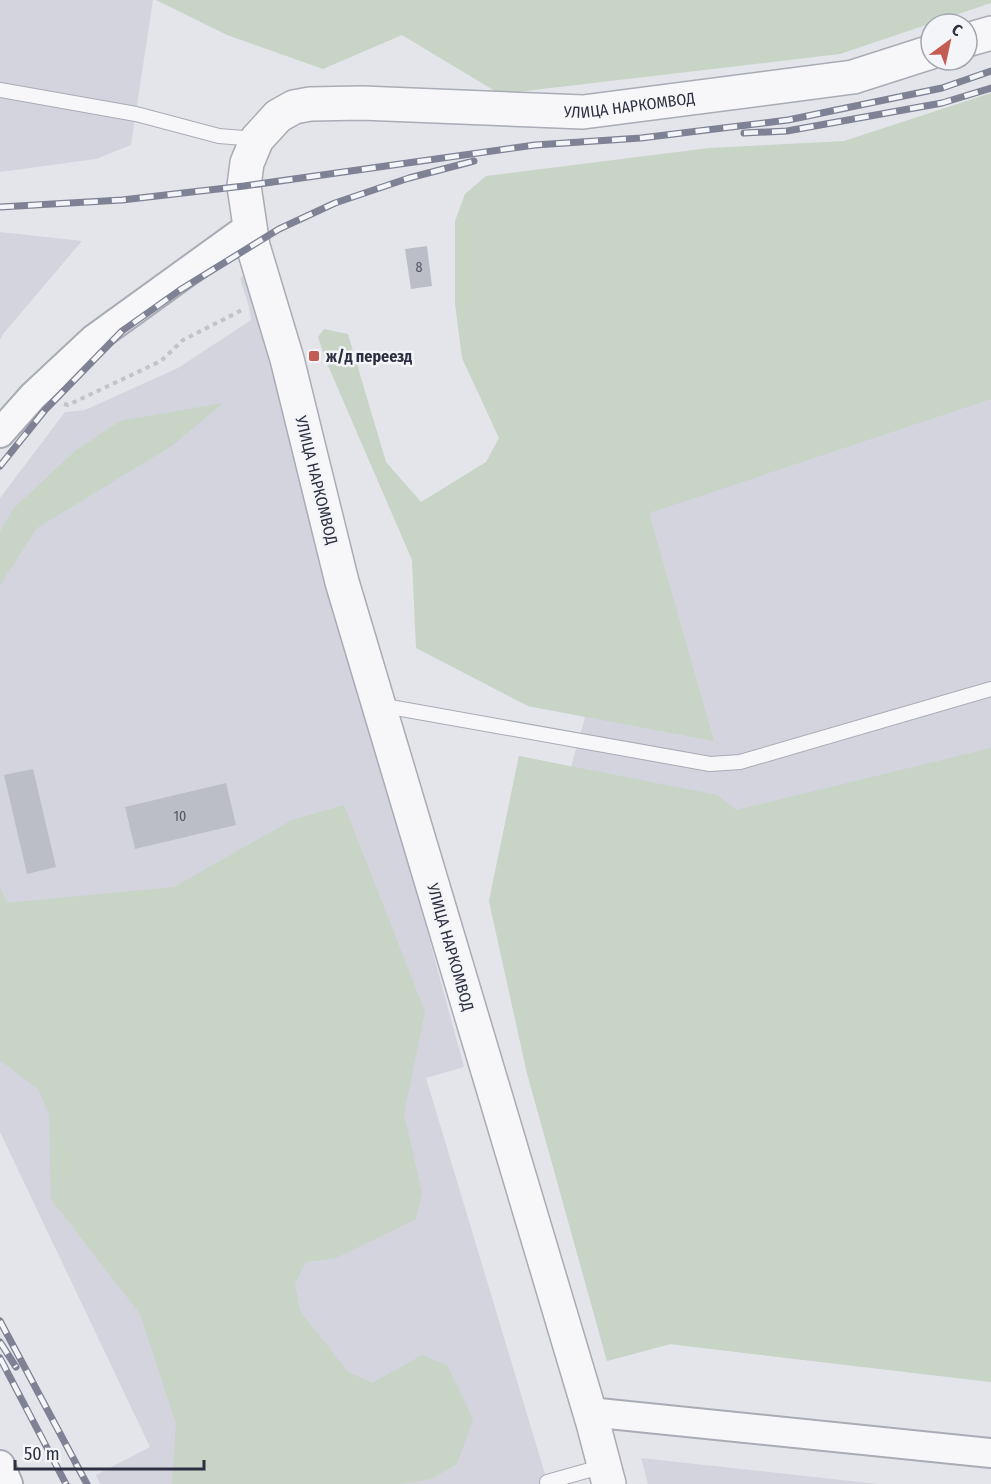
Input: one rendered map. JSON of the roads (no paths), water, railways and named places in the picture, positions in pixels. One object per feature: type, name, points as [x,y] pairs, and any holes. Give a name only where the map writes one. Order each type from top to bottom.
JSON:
[{"type":"street","name":"УЛИЦА НАРКОМВОД","points":[[607,1475],[372,704],[287,359],[253,246],[244,186],[248,163],[257,139],[278,116],[294,107],[310,104],[583,112],[853,77],[919,56]]},
{"type":"street","points":[[0,433],[33,396],[94,339],[249,227]]},
{"type":"street","points":[[589,1412],[991,1453]]},
{"type":"street","points":[[0,1465],[8,1484]]},
{"type":"lane","points":[[0,90],[136,114],[219,136],[257,139]]},
{"type":"lane","points":[[372,704],[710,764],[740,762],[991,689]]},
{"type":"lane","points":[[547,1482],[607,1475]]},
{"type":"railway","points":[[0,207],[122,200],[244,186],[535,145],[641,138],[788,120],[942,88],[991,71]]},
{"type":"railway","points":[[744,133],[787,131],[942,103],[991,88]]},
{"type":"railway","points":[[0,466],[45,410],[122,331],[180,290],[279,229],[335,203],[409,178],[474,161]]},
{"type":"railway","points":[[0,1321],[80,1471]]},
{"type":"railway","points":[[0,1342],[16,1367]]},
{"type":"railway","points":[[0,1358],[66,1484]]},
{"type":"railway","points":[[76,1464],[87,1484]]},
{"type":"place","name":"ж/д переезд","points":[[314,356]]}]
